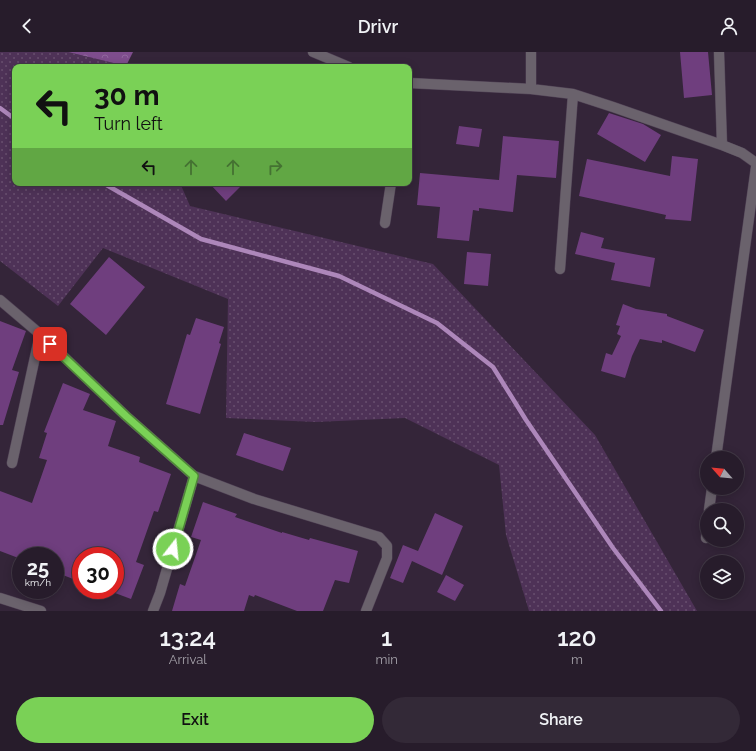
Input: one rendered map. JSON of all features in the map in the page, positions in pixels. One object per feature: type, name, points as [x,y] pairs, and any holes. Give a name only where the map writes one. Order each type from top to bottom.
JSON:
[{"type":"street","points":[[313,52],[342,64]]},
{"type":"street","points":[[530,89],[531,52]]},
{"type":"street","points":[[719,52],[722,145]]},
{"type":"street","points":[[412,83],[530,89],[573,94],[722,145],[742,153],[756,163]]},
{"type":"street","points":[[560,269],[573,94]]},
{"type":"street","points":[[717,451],[756,167]]},
{"type":"street","points":[[385,222],[391,186]]},
{"type":"street","points":[[0,300],[40,334],[126,416],[194,476],[254,499],[379,537],[387,546],[387,558],[366,611]]},
{"type":"street","points":[[12,463],[40,334]]},
{"type":"street","points":[[153,611],[160,593],[194,476]]},
{"type":"street","points":[[0,598],[41,611]]},
{"type":"shaded area","points":[[0,52],[68,52],[118,64],[12,64],[12,186],[181,186],[190,206],[433,264],[595,435],[697,611],[529,611],[506,535],[499,465],[405,418],[316,422],[226,418],[228,299],[103,248],[58,306],[0,261]]},
{"type":"green space","points":[[68,52],[133,52],[127,64],[118,64]]},
{"type":"building","points":[[680,52],[708,52],[712,95],[684,98]]},
{"type":"building","points":[[609,113],[643,124],[661,135],[645,162],[597,134]]},
{"type":"building","points":[[459,126],[482,129],[479,147],[456,144]]},
{"type":"building","points":[[503,136],[559,141],[556,178],[517,175],[513,212],[479,208],[479,211],[473,210],[469,241],[437,238],[440,207],[417,205],[420,173],[499,180]]},
{"type":"building","points":[[672,156],[698,159],[691,221],[665,219],[666,215],[579,196],[587,159],[670,176]]},
{"type":"building","points":[[212,186],[241,186],[226,201]]},
{"type":"building","points":[[581,232],[604,238],[601,248],[655,258],[650,287],[611,280],[615,263],[575,254]]},
{"type":"building","points":[[467,252],[491,254],[488,286],[464,284]]},
{"type":"building","points":[[109,257],[145,287],[106,335],[70,304]]},
{"type":"building","points":[[623,304],[636,309],[667,314],[667,316],[704,330],[695,352],[662,340],[662,343],[640,339],[632,356],[625,378],[601,371],[606,353],[612,355],[621,336],[617,334],[620,326],[616,325]]},
{"type":"building","points":[[196,318],[224,327],[219,343],[221,344],[200,414],[166,404],[187,334],[190,335]]},
{"type":"building","points":[[0,321],[26,331],[12,370],[19,372],[3,425],[0,425]]},
{"type":"building","points":[[63,383],[90,394],[83,410],[116,421],[108,446],[140,457],[139,462],[171,474],[158,512],[154,511],[136,562],[144,565],[131,599],[124,596],[124,547],[72,547],[72,579],[64,575],[64,547],[12,547],[12,556],[0,551],[0,491],[32,503],[47,460],[39,458],[47,433],[44,432]]},
{"type":"building","points":[[244,433],[291,448],[283,471],[236,455]]},
{"type":"building","points":[[203,502],[237,514],[235,517],[282,533],[309,540],[310,538],[358,551],[349,583],[335,580],[323,611],[297,611],[255,595],[254,597],[249,595],[244,611],[172,611],[180,584],[185,586],[201,540],[191,537]]},
{"type":"building","points":[[435,513],[463,526],[442,575],[412,561],[403,583],[390,578],[403,545],[418,551]]},
{"type":"building","points":[[446,575],[464,585],[455,601],[437,592]]},
{"type":"waterway","points":[[0,108],[12,117]]},
{"type":"waterway","points":[[108,186],[201,239],[339,276],[437,323],[493,367],[526,420],[613,548],[661,611]]},
{"type":"route","points":[[50,344],[126,416],[194,476],[173,549]]}]
